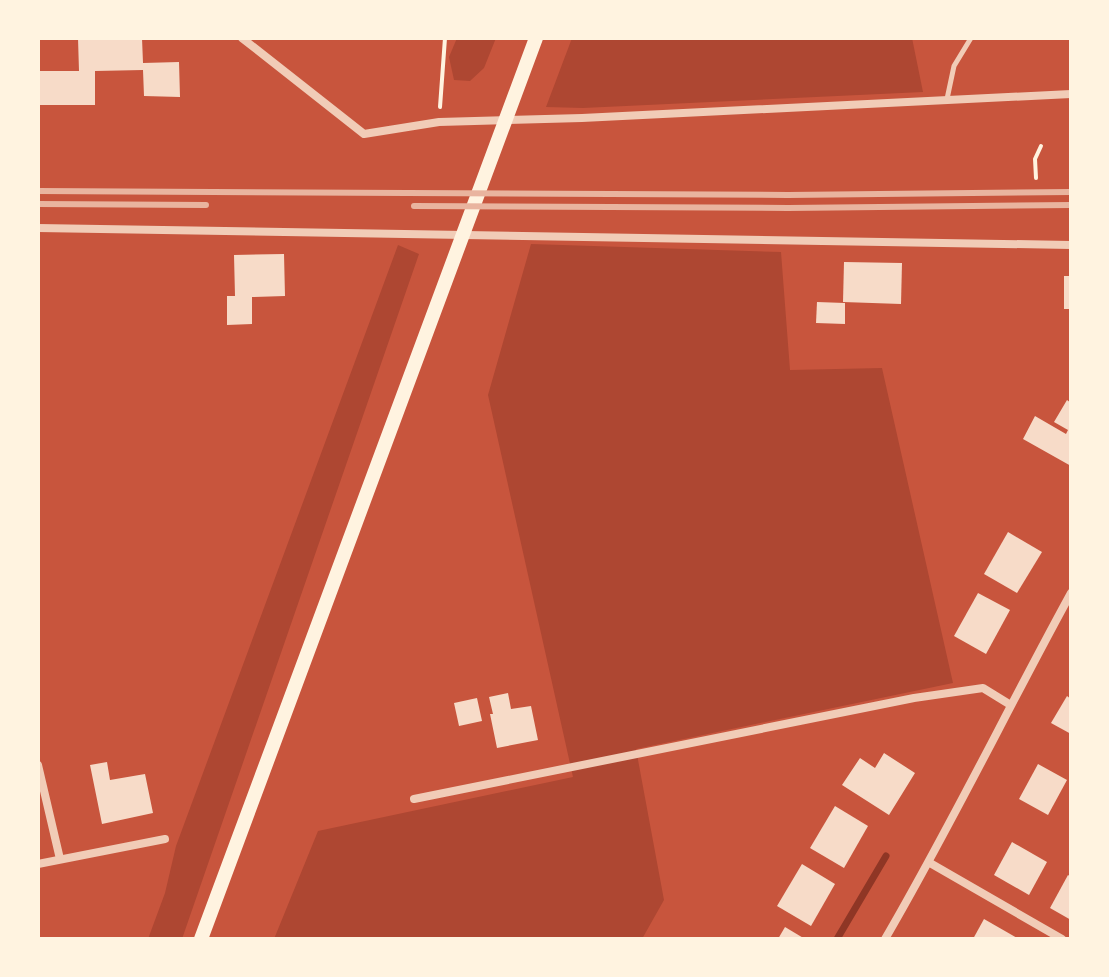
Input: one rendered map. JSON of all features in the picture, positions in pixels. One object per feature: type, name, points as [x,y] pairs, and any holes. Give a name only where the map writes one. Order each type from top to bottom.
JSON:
[{"type":"main road","points":[[201,939],[536,38]]},
{"type":"street","points":[[242,38],[364,134],[439,122],[1071,94]]},
{"type":"street","points":[[38,228],[1071,245]]},
{"type":"street","points":[[885,939],[930,863],[1009,704],[1071,593]]},
{"type":"street","points":[[414,799],[914,698],[983,688],[1009,704]]},
{"type":"street","points":[[38,765],[60,859]]},
{"type":"street","points":[[38,864],[165,839]]},
{"type":"street","points":[[930,863],[1062,939]]},
{"type":"lane","points":[[946,101],[954,66],[971,38]]},
{"type":"path","points":[[439,122],[445,38]]},
{"type":"path","points":[[1036,178],[1035,159],[1041,146]]},
{"type":"shaded area","points":[[457,38],[496,38],[484,68],[470,81],[454,80],[449,57]]},
{"type":"shaded area","points":[[572,38],[912,38],[923,92],[583,108],[546,107]]},
{"type":"shaded area","points":[[531,244],[781,252],[790,370],[882,368],[953,683],[636,749],[664,900],[642,939],[274,939],[318,831],[573,777],[488,395]]},
{"type":"shaded area","points":[[398,245],[419,254],[182,939],[148,939],[165,893],[176,846]]},
{"type":"building","points":[[78,38],[142,38],[143,63],[179,62],[180,97],[144,96],[143,70],[95,71],[95,105],[38,105],[38,71],[79,71]]},
{"type":"building","points":[[284,254],[285,296],[252,297],[252,324],[227,325],[227,296],[235,296],[234,255]]},
{"type":"building","points":[[844,262],[902,263],[901,304],[843,302]]},
{"type":"building","points":[[1064,276],[1071,276],[1071,309],[1064,309]]},
{"type":"building","points":[[817,302],[845,303],[845,324],[816,323]]},
{"type":"building","points":[[1067,400],[1071,403],[1071,466],[1023,439],[1035,416],[1066,434],[1068,430],[1054,422]]},
{"type":"building","points":[[1008,532],[1042,552],[1017,593],[984,574]]},
{"type":"building","points":[[978,593],[1010,610],[986,654],[954,636]]},
{"type":"building","points":[[508,693],[511,709],[531,706],[538,740],[497,748],[489,697]]},
{"type":"building","points":[[1067,696],[1071,699],[1071,734],[1051,723]]},
{"type":"building","points":[[477,698],[482,721],[459,726],[454,703]]},
{"type":"building","points":[[884,753],[915,773],[889,815],[842,785],[860,758],[875,768]]},
{"type":"building","points":[[107,762],[110,780],[145,774],[153,813],[102,824],[90,765]]},
{"type":"building","points":[[1038,764],[1067,780],[1048,815],[1019,799]]},
{"type":"building","points":[[835,806],[868,826],[844,868],[810,848]]},
{"type":"building","points":[[1012,842],[1047,862],[1029,895],[994,875]]},
{"type":"building","points":[[802,864],[835,884],[811,926],[777,906]]},
{"type":"building","points":[[1068,875],[1071,877],[1071,920],[1050,908]]},
{"type":"building","points":[[984,919],[1019,939],[973,939]]},
{"type":"building","points":[[785,927],[805,939],[778,939]]},
{"type":"waterway","points":[[837,939],[886,856]]},
{"type":"railway","points":[[38,191],[788,195],[1071,192]]},
{"type":"railway","points":[[38,204],[206,205]]},
{"type":"railway","points":[[414,206],[788,208],[1071,205]]}]
